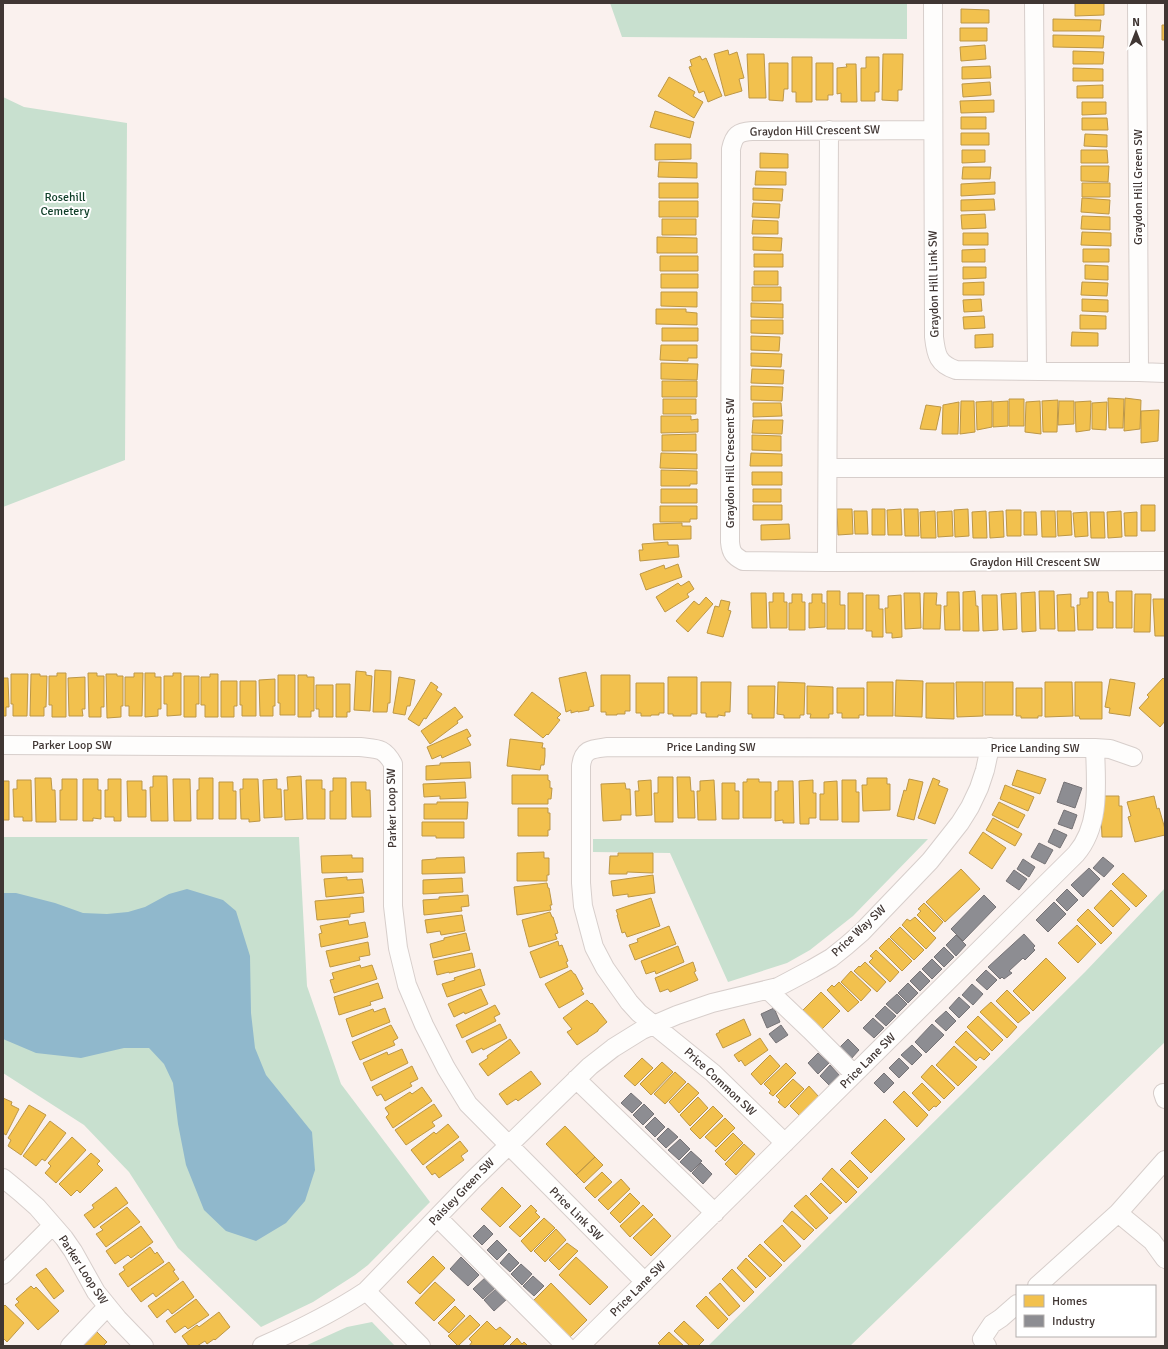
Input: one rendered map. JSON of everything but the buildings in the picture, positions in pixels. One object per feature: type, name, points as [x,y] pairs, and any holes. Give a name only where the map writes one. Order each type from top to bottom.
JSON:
[{"type":"street","name":"Graydon Hill Link SW","points":[[933,3],[934,329],[935,350],[939,360],[946,367],[956,370],[1139,372],[1165,374]]},
{"type":"street","points":[[1034,3],[1037,371]]},
{"type":"street","name":"Graydon Hill Green SW","points":[[1137,3],[1139,372]]},
{"type":"street","points":[[827,562],[829,130]]},
{"type":"street","name":"Graydon Hill Crescent SW","points":[[933,130],[752,131],[743,132],[737,135],[732,141],[731,551],[735,557],[743,560],[827,562],[1165,561]]},
{"type":"street","points":[[828,468],[1165,468]]},
{"type":"street","name":"Parker Loop SW","points":[[3,745],[360,747],[378,749],[388,754],[393,764],[393,906],[398,948],[407,985],[424,1025],[446,1068],[468,1104],[508,1145]]},
{"type":"street","name":"Price Landing SW","points":[[653,1025],[629,1002],[605,968],[594,947],[586,919],[581,883],[581,766],[582,757],[587,751],[608,746],[1096,748],[1116,751],[1133,757]]},
{"type":"street","name":"Price Way SW","points":[[653,1025],[712,1003],[778,987],[831,958],[846,946],[861,933],[930,861],[948,840],[970,807],[985,770],[990,748]]},
{"type":"street","name":"Price Lane SW","points":[[580,1346],[1018,913],[1084,845],[1096,803],[1096,748]]},
{"type":"street","points":[[768,990],[854,1074]]},
{"type":"street","name":"Paisley Green SW","points":[[262,1346],[320,1319],[346,1305],[366,1291],[508,1145],[590,1066],[630,1036],[653,1025]]},
{"type":"street","name":"Price Common SW","points":[[653,1025],[713,1073],[785,1143]]},
{"type":"street","points":[[576,1079],[715,1213]]},
{"type":"street","name":"Price Link SW","points":[[508,1145],[645,1282]]},
{"type":"street","points":[[1038,1285],[1118,1213],[1165,1160]]},
{"type":"street","name":"Parker Loop SW","points":[[3,1178],[37,1207],[64,1238],[73,1250],[93,1288],[107,1307],[144,1346]]},
{"type":"street","points":[[1118,1213],[1152,1241],[1165,1259]]},
{"type":"street","points":[[437,1217],[566,1346]]},
{"type":"street","points":[[3,1275],[52,1226]]},
{"type":"street","points":[[366,1291],[421,1346]]},
{"type":"street","points":[[987,1346],[982,1339],[992,1324],[1016,1305]]},
{"type":"street","points":[[70,1346],[107,1307]]},
{"type":"green space","points":[[610,3],[907,3],[907,39],[622,37]]},
{"type":"green space","name":"Rosehill Cemetery","points":[[3,97],[24,107],[127,123],[125,460],[3,507]]},
{"type":"green space","points":[[3,837],[299,837],[307,986],[341,1084],[430,1202],[368,1265],[313,1302],[261,1327],[178,1248],[129,1172],[84,1125],[3,1073]]},
{"type":"green space","points":[[593,839],[928,839],[853,916],[810,950],[787,963],[728,982],[670,853],[593,852]]},
{"type":"green space","points":[[1165,888],[1165,1042],[850,1346],[708,1346],[1085,972]]},
{"type":"green space","points":[[372,1322],[395,1346],[305,1346],[347,1327]]},
{"type":"water","points":[[187,889],[223,900],[236,911],[250,956],[251,1013],[255,1048],[266,1075],[312,1132],[315,1170],[305,1201],[286,1223],[256,1241],[226,1231],[204,1210],[186,1165],[178,1124],[173,1083],[164,1064],[149,1048],[124,1048],[81,1058],[36,1053],[3,1039],[3,893],[16,893],[55,903],[83,913],[107,914],[128,912],[145,907],[169,894]]}]
